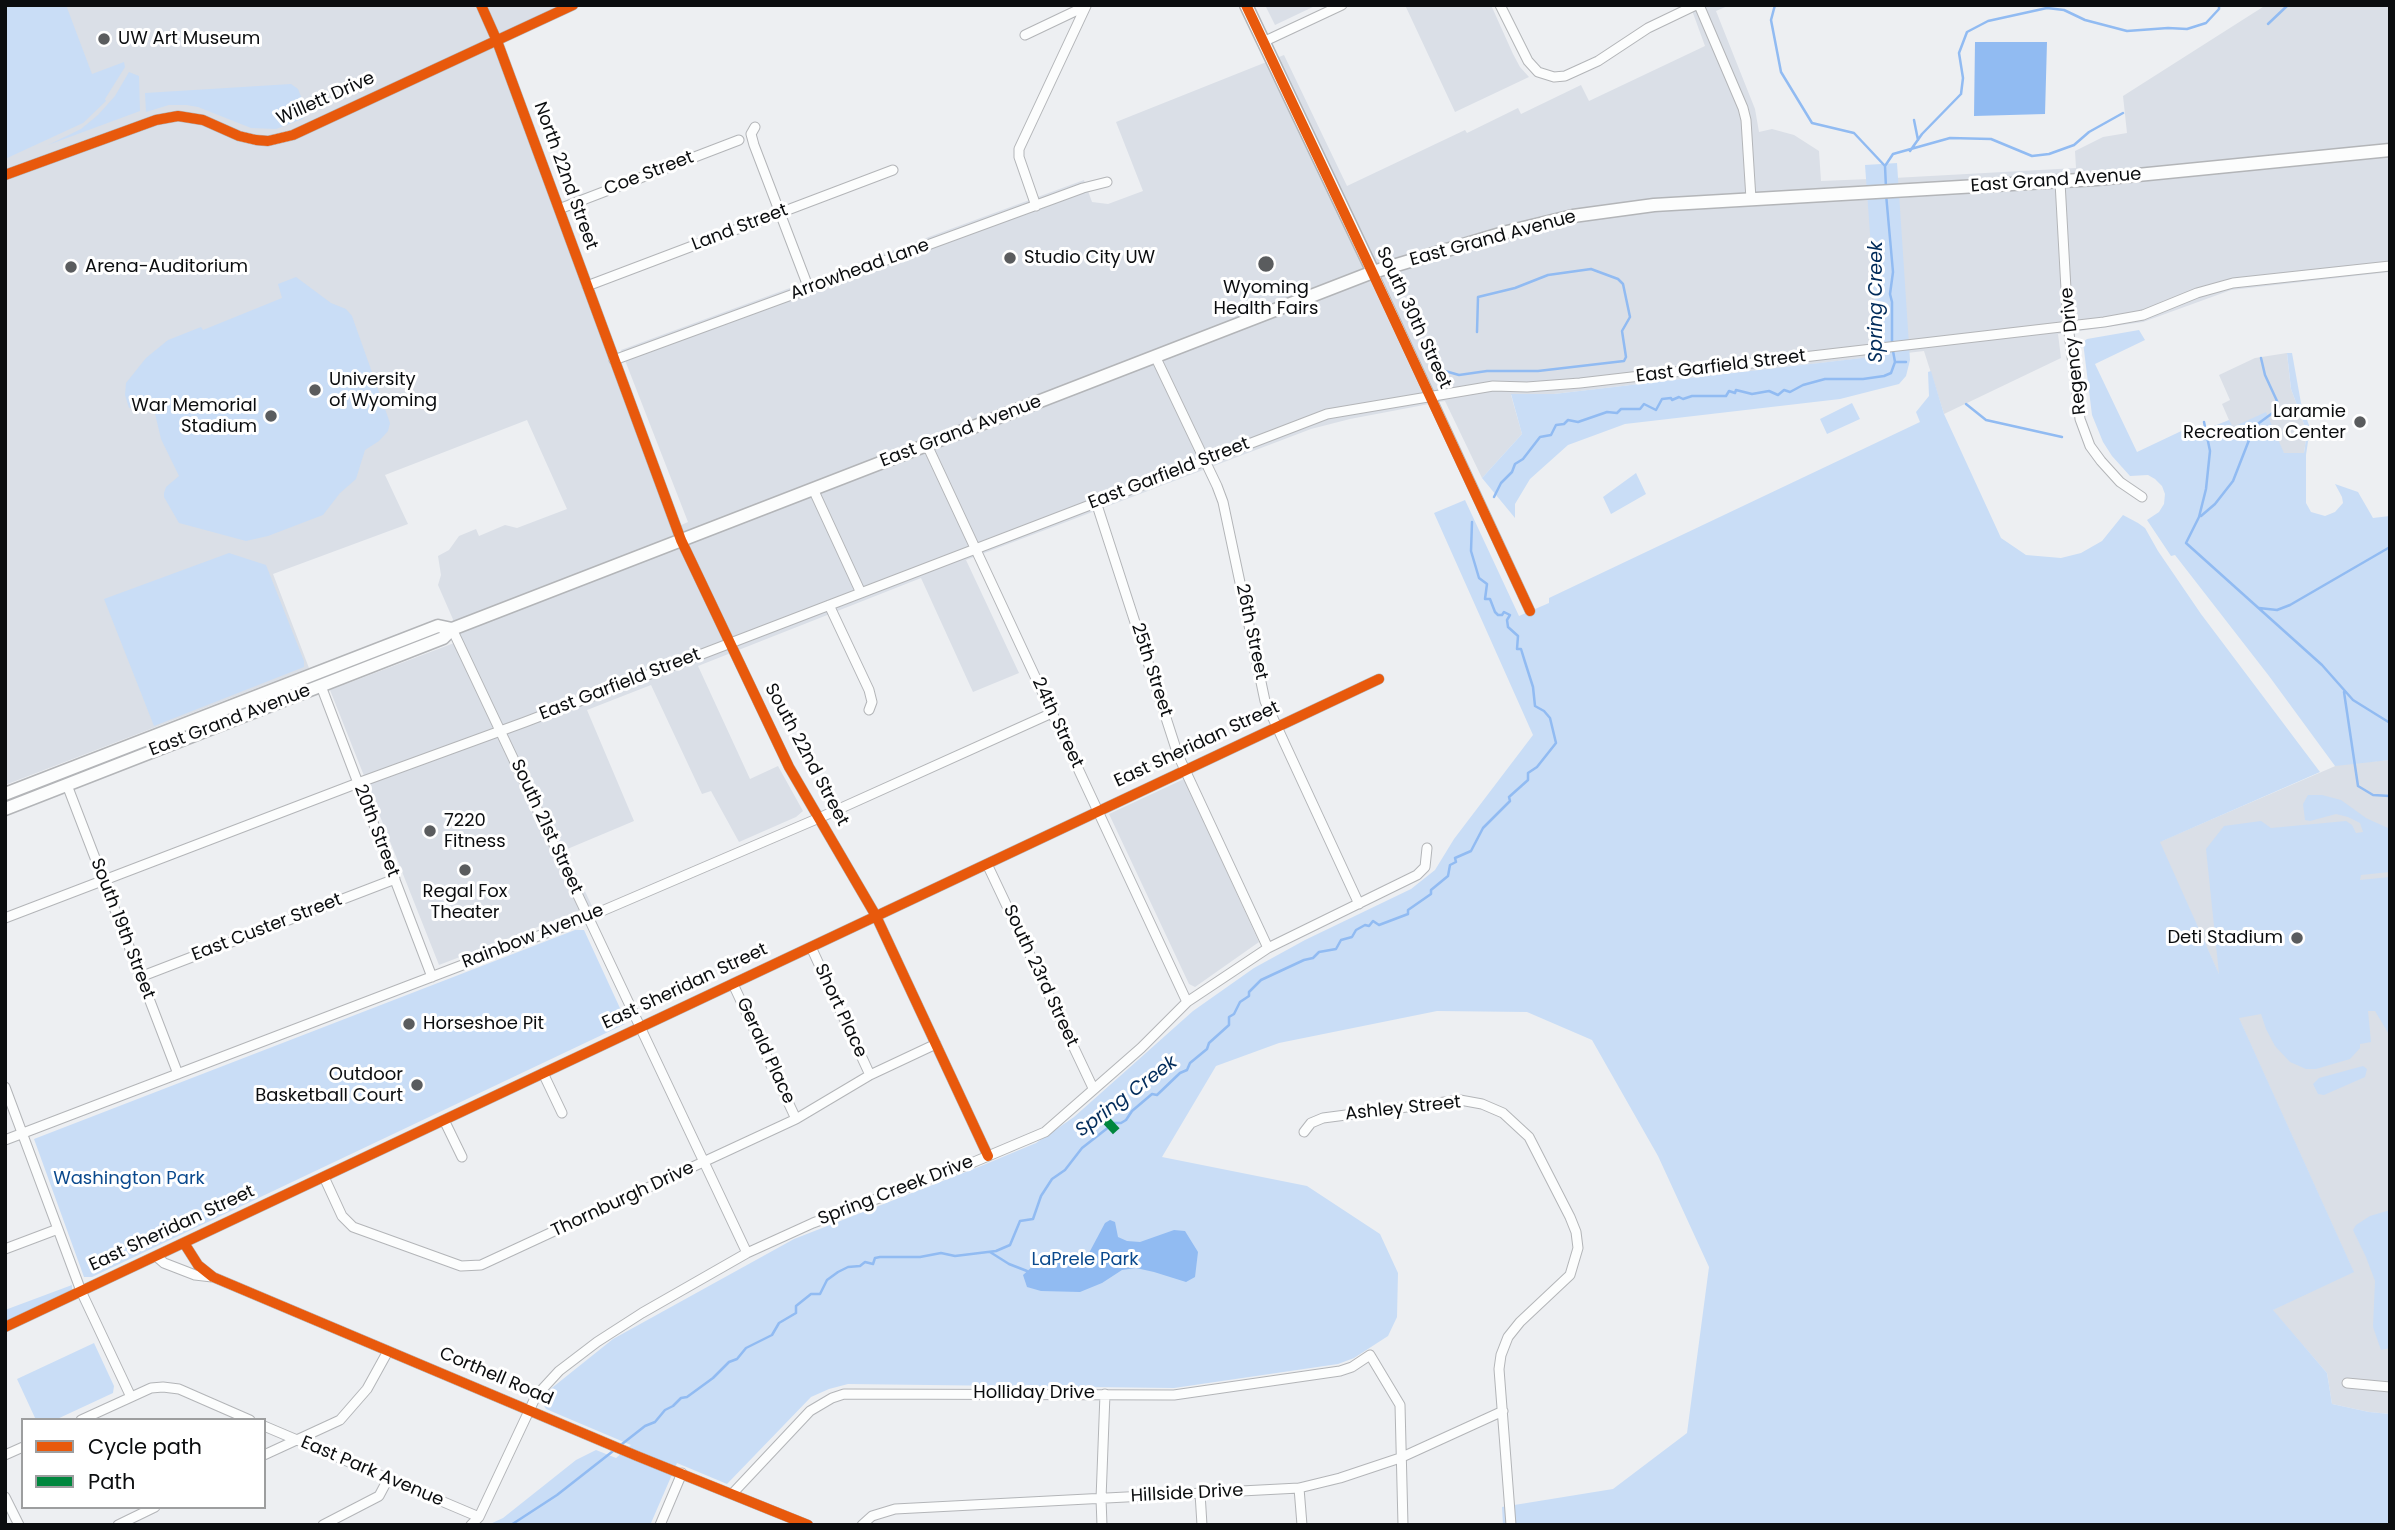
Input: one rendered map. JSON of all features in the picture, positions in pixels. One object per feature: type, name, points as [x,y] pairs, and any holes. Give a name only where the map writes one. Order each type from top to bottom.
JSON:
[{"type":"main road","name":"South 30th Street","points":[[1245,5],[1373,272]]},
{"type":"main road","name":"East Grand Avenue","points":[[5,809],[443,638],[452,629],[1155,356],[1373,272],[1491,236],[1573,216],[1654,205],[2060,182],[2166,174],[2390,150]]},
{"type":"main road","name":"East Grand Avenue","points":[[5,794],[438,626],[452,629]]},
{"type":"street","name":"North 22nd Street","points":[[481,5],[497,41],[614,360]]},
{"type":"street","name":"Willett Drive","points":[[5,176],[156,120],[178,116],[203,120],[248,139],[280,139],[573,5]]},
{"type":"street","points":[[1263,42],[1342,5]]},
{"type":"street","points":[[1500,5],[1528,61],[1538,72],[1555,77],[1565,76],[1598,61],[1648,28],[1698,5],[1743,108],[1751,199]]},
{"type":"street","points":[[1025,35],[1087,6]]},
{"type":"street","points":[[1036,206],[1019,157],[1019,149],[1087,6]]},
{"type":"street","points":[[755,127],[751,134],[754,145],[809,289]]},
{"type":"street","name":"Coe Street","points":[[559,209],[739,140]]},
{"type":"street","name":"Land Street","points":[[587,286],[893,170]]},
{"type":"street","name":"Arrowhead Lane","points":[[614,360],[1107,182]]},
{"type":"street","name":"Regency Drive","points":[[2060,182],[2068,325],[2080,419],[2090,446],[2120,482],[2142,497]]},
{"type":"street","name":"East Garfield Street","points":[[5,918],[1327,414],[1493,386],[1527,387],[1580,383],[2104,322],[2143,315],[2197,293],[2233,283],[2390,266]]},
{"type":"street","name":"South 30th Street","points":[[1373,272],[1530,611]]},
{"type":"street","name":"26th Street","points":[[1155,356],[1223,502],[1265,701],[1359,904]]},
{"type":"street","name":"South 22nd Street","points":[[614,360],[681,540],[789,767],[876,916],[988,1156]]},
{"type":"street","name":"24th Street","points":[[927,445],[1187,1002]]},
{"type":"street","points":[[813,489],[861,593]]},
{"type":"street","name":"25th Street","points":[[1096,502],[1178,755],[1269,948]]},
{"type":"street","points":[[829,605],[869,690],[872,702],[869,710]]},
{"type":"street","name":"South 21st Street","points":[[452,629],[747,1253]]},
{"type":"street","name":"East Sheridan Street","points":[[5,1327],[1379,679]]},
{"type":"street","name":"20th Street","points":[[321,686],[432,977]]},
{"type":"street","name":"Rainbow Avenue","points":[[5,1140],[588,917],[819,818],[1052,713]]},
{"type":"street","name":"South 19th Street","points":[[67,785],[178,1074]]},
{"type":"street","name":"Spring Creek Drive","points":[[471,1525],[479,1517],[529,1410],[546,1384],[597,1342],[747,1253],[813,1223],[1045,1132],[1141,1048],[1187,1002],[1269,948],[1417,875],[1424,867],[1427,848]]},
{"type":"street","name":"South 23rd Street","points":[[987,864],[1093,1088]]},
{"type":"street","name":"East Custer Street","points":[[140,977],[395,879]]},
{"type":"street","name":"Short Place","points":[[811,947],[870,1074]]},
{"type":"street","name":"Gerald Place","points":[[733,984],[796,1119]]},
{"type":"street","name":"Thornburgh Drive","points":[[324,1177],[342,1216],[353,1227],[471,1267],[493,1261],[796,1119],[870,1074],[936,1044]]},
{"type":"street","points":[[543,1073],[562,1113]]},
{"type":"street","points":[[5,1087],[81,1291],[131,1397]]},
{"type":"street","name":"Ashley Street","points":[[1304,1132],[1311,1123],[1322,1118],[1460,1100],[1482,1104],[1503,1113],[1529,1137],[1570,1217],[1578,1248],[1570,1275],[1520,1322],[1508,1337],[1501,1355],[1499,1369],[1511,1525]]},
{"type":"street","points":[[444,1120],[462,1157]]},
{"type":"street","points":[[5,1249],[58,1229]]},
{"type":"street","name":"Corthell Road","points":[[184,1243],[198,1265],[214,1277],[808,1525]]},
{"type":"street","name":"Corthell Road","points":[[156,1256],[164,1264],[195,1275],[214,1277]]},
{"type":"street","points":[[266,1454],[340,1420],[367,1389],[388,1351]]},
{"type":"street","name":"Holliday Drive","points":[[732,1494],[810,1411],[845,1394],[1174,1395],[1340,1371],[1352,1367],[1370,1355],[1400,1405],[1400,1458]]},
{"type":"street","points":[[2347,1383],[2390,1387]]},
{"type":"street","points":[[85,1418],[151,1388],[179,1389],[245,1418]]},
{"type":"street","points":[[1102,1525],[1105,1394]]},
{"type":"street","name":"Hillside Drive","points":[[862,1525],[884,1511],[895,1509],[1299,1488],[1400,1458],[1503,1411]]},
{"type":"street","name":"East Park Avenue","points":[[266,1427],[479,1517]]},
{"type":"street","points":[[5,1455],[21,1448]]},
{"type":"street","points":[[1400,1458],[1403,1525]]},
{"type":"street","points":[[660,1525],[682,1474]]},
{"type":"street","points":[[323,1525],[379,1496],[388,1479]]},
{"type":"street","points":[[1299,1488],[1302,1525]]},
{"type":"street","points":[[1200,1493],[1202,1525]]},
{"type":"street","points":[[5,1497],[19,1525]]},
{"type":"street","points":[[118,1525],[151,1509]]},
{"type":"shaded area","points":[[5,5],[574,5],[497,41],[677,527],[688,522],[621,350],[1084,180],[1092,202],[1108,204],[1143,191],[1116,122],[1284,55],[1347,186],[1465,130],[1467,133],[1518,108],[1521,114],[1581,85],[1589,101],[1705,46],[1690,5],[1730,5],[1716,11],[1755,109],[1759,132],[1772,129],[1794,135],[1819,151],[1821,181],[1894,178],[2076,168],[2075,151],[2103,137],[2127,133],[2123,96],[2266,5],[2390,5],[2390,272],[2231,290],[2143,322],[2058,334],[2061,358],[1944,414],[1924,351],[1554,394],[1511,395],[1522,434],[1482,478],[1445,401],[1311,429],[966,560],[1019,673],[973,692],[921,578],[698,666],[750,779],[778,766],[803,811],[796,817],[739,842],[711,791],[702,794],[651,685],[587,710],[634,821],[565,850],[592,906],[439,965],[330,690],[462,640],[438,585],[441,575],[438,556],[449,550],[459,536],[476,529],[479,536],[505,525],[517,528],[567,509],[527,420],[385,475],[408,524],[273,574],[309,668],[5,785]]},
{"type":"shaded area","points":[[1265,5],[1317,5],[1275,25]]},
{"type":"shaded area","points":[[1405,5],[1491,5],[1513,54],[1529,77],[1455,112]]},
{"type":"shaded area","points":[[2287,353],[2291,389],[2307,432],[2304,453],[2284,453],[2232,427],[2222,404],[2230,400],[2219,375],[2255,358]]},
{"type":"shaded area","points":[[2390,760],[2390,1414],[2332,1404],[2327,1373],[2272,1310],[2353,1271],[2159,842],[2340,764]]},
{"type":"shaded area","points":[[1184,779],[1259,942],[1195,987],[1189,984],[1109,814]]},
{"type":"green space","points":[[5,5],[66,5],[92,74],[124,62],[125,67],[106,101],[83,123],[5,159]]},
{"type":"green space","points":[[129,72],[139,76],[140,111],[48,145],[81,129],[98,115],[115,96]]},
{"type":"green space","points":[[291,84],[298,89],[308,114],[276,129],[251,128],[198,107],[186,105],[169,105],[146,112],[145,93]]},
{"type":"green space","points":[[1897,163],[1910,360],[1906,376],[1899,384],[1840,399],[1625,424],[1568,445],[1530,479],[1515,504],[1515,518],[1482,478],[1522,434],[1511,394],[1554,394],[1879,356],[1865,165]]},
{"type":"green space","name":"War Memorial Stadium","points":[[296,277],[331,303],[346,309],[352,316],[390,423],[388,431],[365,450],[356,479],[340,493],[323,515],[268,536],[246,541],[179,523],[164,493],[166,487],[179,476],[161,439],[152,401],[129,408],[125,395],[126,383],[146,358],[168,340],[201,327],[203,330],[282,298],[278,284]]},
{"type":"green space","points":[[2139,330],[2145,340],[2095,364],[2137,452],[2194,425],[2204,430],[2229,420],[2233,427],[2266,412],[2284,453],[2304,453],[2307,432],[2291,389],[2287,353],[2292,353],[2301,403],[2310,428],[2306,455],[2306,503],[2311,512],[2325,516],[2335,512],[2343,503],[2335,484],[2358,492],[2373,518],[2390,516],[2390,760],[2335,766],[2175,555],[2171,556],[2147,520],[2159,512],[2164,504],[2165,494],[2162,486],[2148,475],[2130,476],[2103,442],[2092,415],[2083,342]]},
{"type":"green space","name":"LaPrele Park","points":[[1931,371],[1944,414],[2001,538],[2026,555],[2061,558],[2081,553],[2102,541],[2123,515],[2145,528],[2201,614],[2320,772],[2160,842],[2219,974],[2206,849],[2224,826],[2261,821],[2271,828],[2346,821],[2356,833],[2363,832],[2360,823],[2336,814],[2305,820],[2303,804],[2308,795],[2322,795],[2341,800],[2366,818],[2390,829],[2390,872],[2361,875],[2360,880],[2390,877],[2390,1036],[2375,1011],[2368,1011],[2371,1042],[2360,1044],[2360,1048],[2350,1059],[2316,1069],[2306,1069],[2290,1062],[2275,1046],[2261,1014],[2239,1018],[2354,1272],[2273,1310],[2327,1373],[2332,1404],[2390,1414],[2390,1525],[1503,1525],[1502,1507],[1613,1489],[1687,1433],[1709,1267],[1658,1156],[1592,1040],[1527,1012],[1437,1011],[1279,1043],[1216,1066],[1162,1157],[1307,1186],[1380,1234],[1398,1273],[1397,1317],[1388,1336],[1354,1358],[1338,1364],[1174,1388],[848,1384],[811,1397],[727,1484],[677,1463],[651,1523],[654,1525],[488,1525],[503,1518],[576,1460],[596,1450],[616,1458],[631,1445],[546,1409],[543,1404],[542,1396],[613,1339],[794,1239],[1036,1143],[1074,1117],[1193,1011],[1254,968],[1411,889],[1435,870],[1454,839],[1533,735],[1434,513],[1465,500],[1519,616],[1549,603],[1549,598],[1920,422],[1916,412],[1929,396],[1928,372]]},
{"type":"green space","points":[[1852,403],[1860,419],[1827,434],[1820,419]]},
{"type":"green space","points":[[1636,473],[1646,494],[1611,514],[1603,497]]},
{"type":"green space","points":[[229,553],[266,565],[304,667],[154,726],[104,599]]},
{"type":"green space","name":"Washington Park","points":[[575,930],[584,930],[625,1024],[92,1277],[84,1277],[34,1139]]},
{"type":"green space","points":[[2363,1066],[2367,1069],[2365,1077],[2324,1095],[2318,1094],[2313,1084],[2319,1078]]},
{"type":"green space","points":[[2390,1210],[2390,1348],[2381,1350],[2373,1327],[2375,1281],[2353,1230],[2370,1216]]},
{"type":"green space","points":[[72,1285],[72,1291],[5,1322],[5,1310]]},
{"type":"green space","points":[[94,1343],[114,1386],[113,1393],[59,1418],[35,1418],[17,1379]]},
{"type":"water","points":[[1975,42],[2047,42],[2045,114],[1974,116]]},
{"type":"water","points":[[1110,1220],[1115,1222],[1118,1237],[1127,1241],[1140,1242],[1174,1230],[1185,1231],[1198,1252],[1195,1277],[1186,1282],[1136,1268],[1122,1270],[1102,1283],[1080,1292],[1041,1291],[1027,1287],[1023,1275],[1033,1266],[1042,1262],[1077,1261],[1089,1253],[1105,1223]]},
{"type":"waterway","name":"Spring Creek","points":[[1775,5],[1771,20],[1781,72],[1812,123],[1854,133],[1885,166],[1886,188]]},
{"type":"waterway","points":[[1910,151],[1922,134],[1961,94],[1963,78],[1959,53],[1967,32],[1988,21],[2047,8],[2064,10],[2085,20],[2127,31],[2187,29],[2206,23],[2219,9],[2219,5]]},
{"type":"waterway","points":[[2268,24],[2288,5]]},
{"type":"waterway","points":[[1885,166],[1893,154],[1950,138],[1991,139],[2032,156],[2049,154],[2074,145],[2089,132],[2123,113]]},
{"type":"waterway","points":[[1914,120],[1918,140]]},
{"type":"waterway","name":"Spring Creek","points":[[1886,194],[1893,272],[1890,294],[1892,344]]},
{"type":"waterway","points":[[1445,371],[1459,375],[1487,371],[1538,371],[1624,361],[1626,357],[1622,331],[1630,317],[1623,284],[1618,279],[1591,269],[1548,275],[1515,288],[1478,297],[1477,332]]},
{"type":"waterway","name":"Spring Creek","points":[[1494,497],[1515,464],[1523,459],[1540,437],[1551,435],[1556,425],[1564,424],[1568,420],[1578,422],[1607,412],[1617,413],[1621,409],[1640,409],[1644,404],[1656,410],[1662,399],[1726,396],[1729,391],[1735,393],[1736,390],[1752,394],[1769,391],[1778,395],[1784,390],[1790,392],[1825,379],[1884,376],[1891,373],[1895,362],[1893,351]]},
{"type":"waterway","points":[[2201,516],[2215,504],[2233,481],[2251,435],[2259,423],[2278,409],[2261,358]]},
{"type":"waterway","points":[[1895,362],[1906,362]]},
{"type":"waterway","points":[[1966,404],[1986,420],[2062,437]]},
{"type":"waterway","points":[[2204,422],[2210,451],[2206,489],[2199,517],[2186,543],[2322,665],[2353,700],[2390,723]]},
{"type":"waterway","name":"Spring Creek","points":[[511,1525],[557,1495],[645,1426],[655,1422],[665,1410],[713,1378],[746,1348],[772,1335],[779,1323],[796,1313],[796,1306],[811,1294],[820,1294],[827,1280],[838,1272],[865,1262],[873,1264],[875,1258],[880,1257],[920,1257],[941,1253],[955,1256],[996,1251],[1010,1245],[1020,1221],[1033,1219],[1041,1196],[1052,1179],[1065,1170],[1082,1148],[1114,1123],[1126,1120],[1132,1111],[1152,1094],[1157,1095],[1180,1073],[1187,1070],[1190,1063],[1229,1025],[1229,1017],[1261,980],[1313,958],[1319,952],[1336,949],[1341,940],[1352,937],[1356,930],[1365,925],[1369,926],[1373,921],[1379,925],[1408,914],[1408,910],[1431,894],[1431,890],[1448,876],[1450,865],[1456,862],[1455,858],[1471,851],[1483,828],[1510,801],[1509,797],[1528,780],[1528,773],[1537,767],[1556,743],[1550,718],[1535,706],[1533,687],[1521,649],[1517,649],[1518,636],[1508,627],[1507,620],[1510,615],[1504,612],[1498,615],[1490,599],[1485,599],[1487,584],[1479,578],[1471,551],[1472,522]]},
{"type":"waterway","points":[[2259,608],[2277,610],[2290,605],[2390,547]]},
{"type":"waterway","points":[[2344,692],[2358,786],[2373,795],[2390,796]]},
{"type":"waterway","points":[[990,1252],[1027,1271]]},
{"type":"marked path","points":[[1104,1118],[1117,1132]]},
{"type":"cycle path","points":[[481,5],[497,41],[681,540],[789,767],[876,916],[988,1156]]},
{"type":"cycle path","points":[[5,175],[156,120],[178,116],[203,120],[239,136],[256,140],[268,141],[293,135],[573,5]]},
{"type":"cycle path","points":[[1246,5],[1530,611]]},
{"type":"cycle path","points":[[5,1327],[1379,679]]},
{"type":"cycle path","points":[[184,1243],[198,1265],[213,1277],[808,1525]]},
{"type":"place","name":"UW Art Museum","points":[[104,39]]},
{"type":"place","name":"Studio City UW","points":[[1010,258]]},
{"type":"place","name":"Wyoming Health Fairs","points":[[1266,264]]},
{"type":"place","name":"Arena-Auditorium","points":[[71,267]]},
{"type":"place","name":"University of Wyoming","points":[[315,390]]},
{"type":"place","name":"War Memorial Stadium","points":[[271,416]]},
{"type":"place","name":"Laramie Recreation Center","points":[[2360,422]]},
{"type":"place","name":"7220 Fitness","points":[[430,831]]},
{"type":"place","name":"Regal Fox Theater","points":[[465,870]]},
{"type":"place","name":"Deti Stadium","points":[[2297,938]]},
{"type":"place","name":"Horseshoe Pit","points":[[409,1024]]},
{"type":"place","name":"Outdoor Basketball Court","points":[[417,1085]]}]
